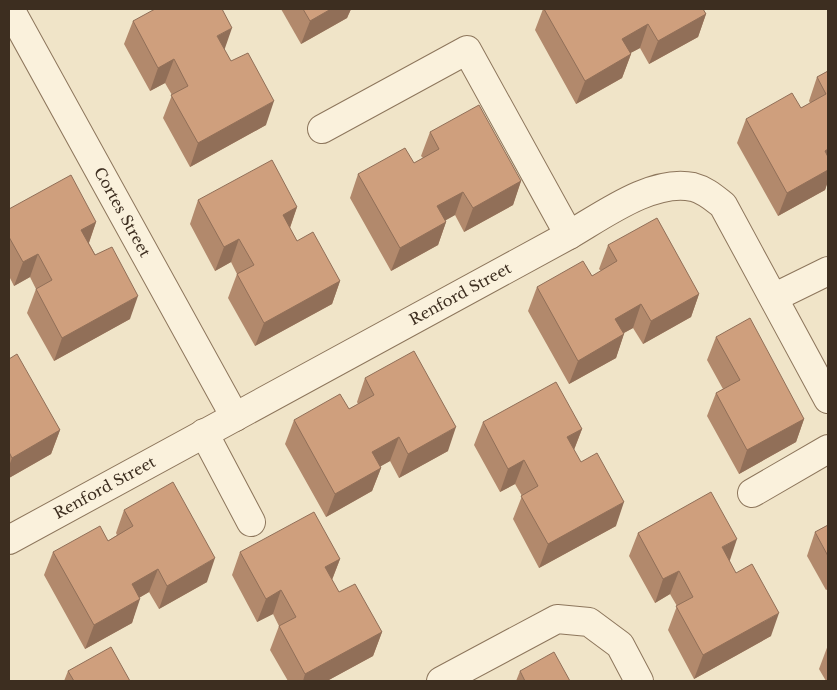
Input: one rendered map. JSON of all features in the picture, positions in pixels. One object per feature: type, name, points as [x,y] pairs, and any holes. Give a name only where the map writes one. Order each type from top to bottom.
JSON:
[{"type":"street","name":"Cortes Street","points":[[10,9],[234,416]]},
{"type":"street","points":[[322,129],[467,50],[569,235]]},
{"type":"street","name":"Renford Street","points":[[9,540],[569,235],[630,199],[655,190],[693,187],[709,194],[723,205],[775,297],[828,399]]},
{"type":"street","points":[[775,297],[828,272]]},
{"type":"street","points":[[204,433],[251,522]]},
{"type":"street","points":[[752,492],[828,449]]},
{"type":"street","points":[[441,681],[557,619],[589,622],[620,645],[639,681]]},
{"type":"building","points":[[155,9],[222,9],[232,28],[217,36],[231,61],[248,53],[274,101],[198,143],[171,95],[188,86],[174,59],[158,68],[133,21]]},
{"type":"building","points":[[303,9],[331,9],[310,21]]},
{"type":"building","points":[[544,9],[703,9],[706,14],[658,41],[648,24],[622,39],[631,54],[585,81]]},
{"type":"building","points":[[828,71],[828,149],[825,151],[828,157],[828,170],[787,193],[746,119],[792,93],[801,108],[826,94],[817,77]]},
{"type":"building","points":[[479,105],[521,181],[473,208],[463,192],[437,206],[446,222],[400,248],[358,174],[405,148],[414,163],[439,149],[430,132]]},
{"type":"building","points":[[272,160],[297,207],[283,215],[297,241],[313,232],[340,281],[264,323],[237,274],[254,265],[239,239],[224,247],[198,200]]},
{"type":"building","points":[[71,175],[96,222],[81,230],[95,255],[112,247],[138,296],[62,338],[36,289],[52,280],[38,254],[23,262],[9,237],[9,209]]},
{"type":"building","points":[[657,218],[699,294],[651,321],[641,304],[615,319],[624,334],[578,361],[537,287],[583,261],[592,276],[617,261],[608,245]]},
{"type":"building","points":[[750,318],[804,419],[747,450],[716,393],[740,380],[716,337]]},
{"type":"building","points":[[414,351],[456,427],[408,454],[399,437],[372,452],[381,468],[335,494],[294,420],[340,394],[349,409],[374,395],[365,378]]},
{"type":"building","points":[[17,354],[60,430],[12,458],[9,452],[9,359]]},
{"type":"building","points":[[556,382],[582,429],[567,437],[581,462],[597,453],[624,502],[548,544],[521,496],[538,486],[524,460],[508,469],[483,422]]},
{"type":"building","points":[[173,482],[215,558],[167,586],[158,569],[132,584],[140,599],[94,625],[53,552],[100,526],[108,541],[133,526],[124,510]]},
{"type":"building","points":[[711,492],[737,539],[722,547],[736,573],[752,564],[779,613],[703,655],[676,606],[693,597],[679,571],[663,579],[638,533]]},
{"type":"building","points":[[314,512],[340,559],[325,567],[339,592],[355,584],[382,632],[305,674],[279,626],[296,617],[281,590],[266,599],[240,552]]},
{"type":"building","points":[[828,525],[828,556],[815,532]]},
{"type":"building","points":[[111,647],[130,681],[74,681],[68,671]]},
{"type":"building","points":[[554,652],[570,681],[525,681],[520,671]]}]
